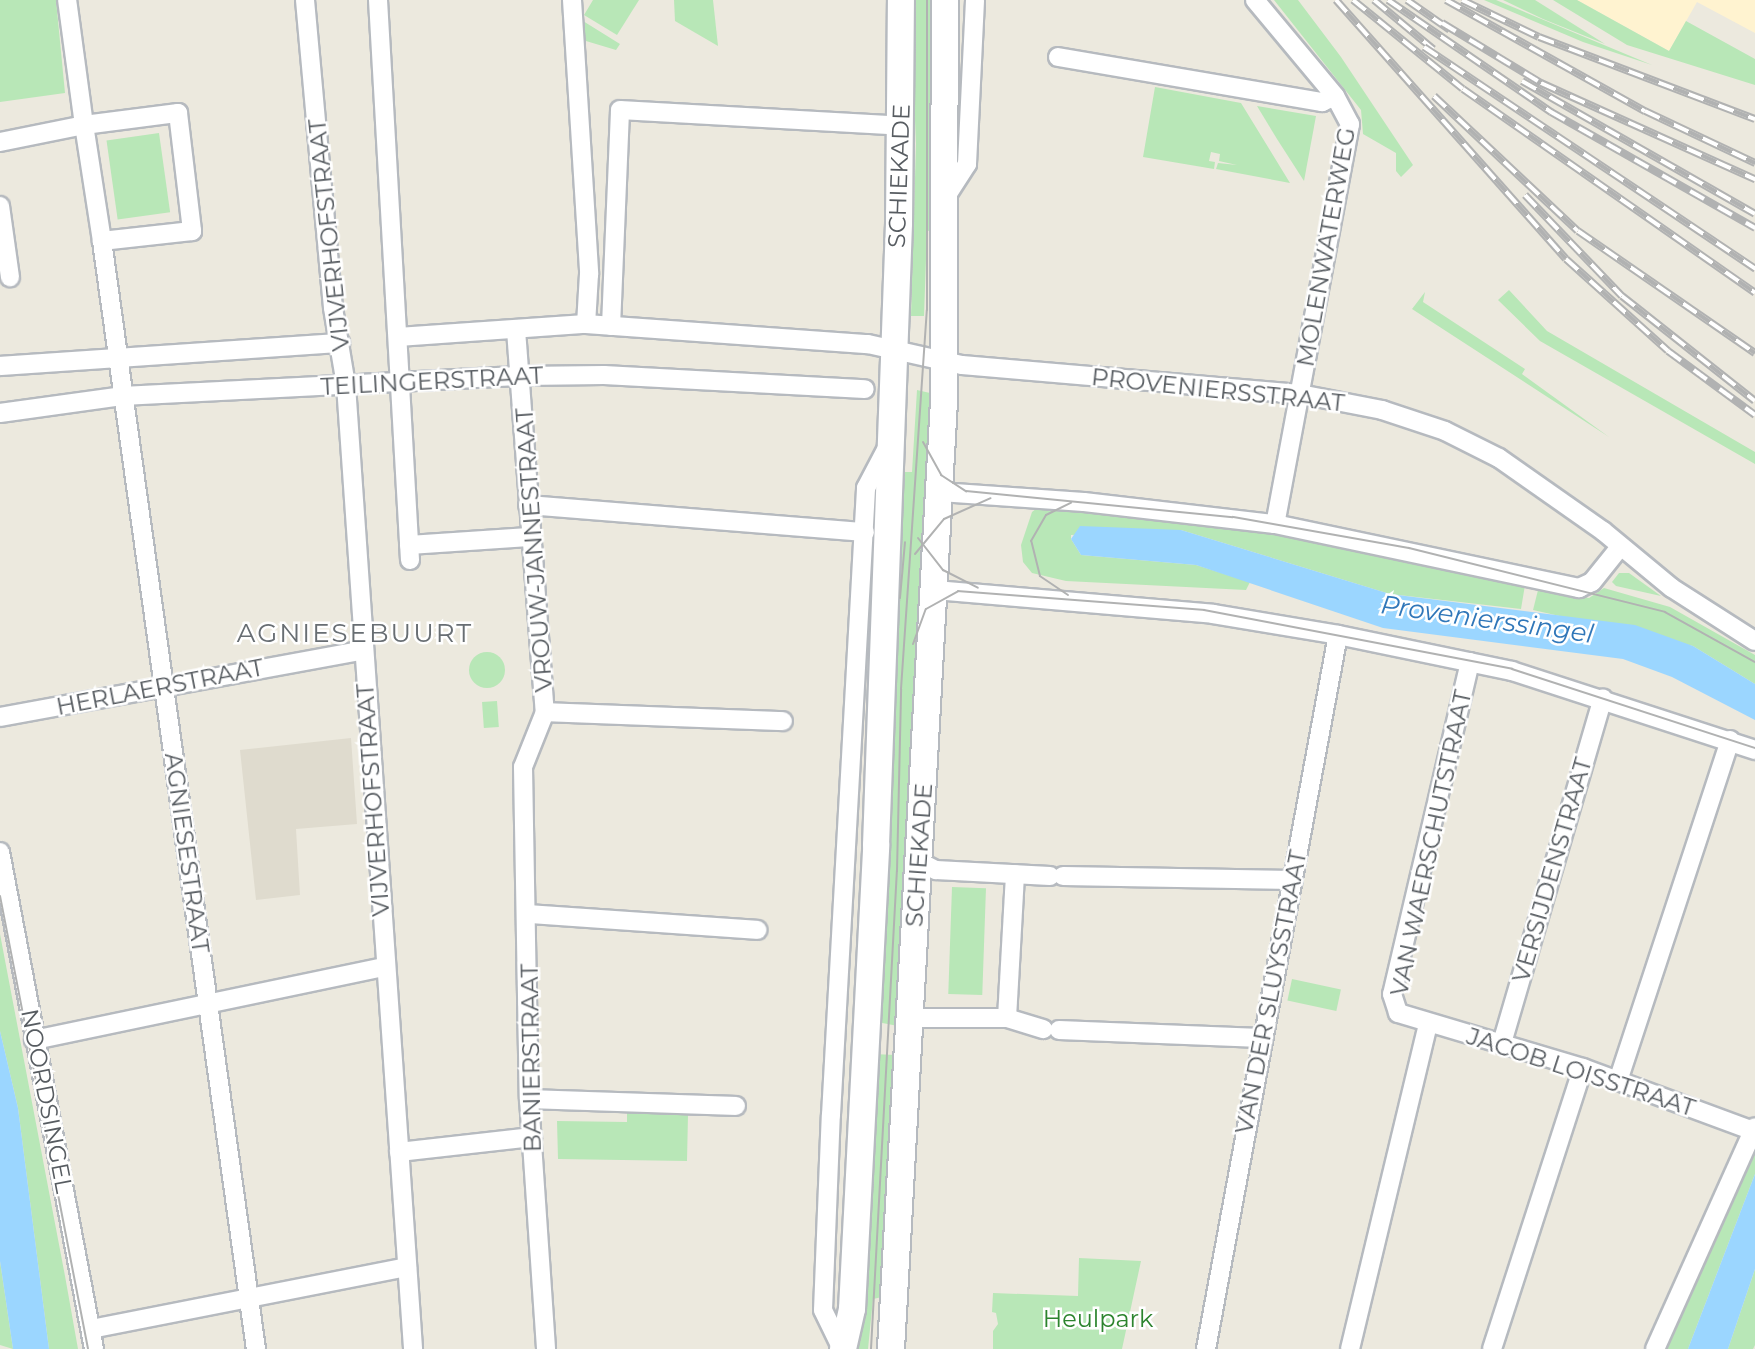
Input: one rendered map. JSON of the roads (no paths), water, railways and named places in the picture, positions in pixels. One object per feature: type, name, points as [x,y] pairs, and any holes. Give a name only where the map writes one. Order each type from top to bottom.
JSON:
[{"type":"main road","name":"SCHIEKADE","points":[[843,1349],[852,1309],[890,442],[902,126],[901,0]]},
{"type":"main road","name":"SCHIEKADE","points":[[891,1349],[940,492],[953,363],[947,195],[945,0]]},
{"type":"street","name":"AGNIESESTRAAT","points":[[67,0],[119,356],[122,396],[256,1349]]},
{"type":"street","name":"VIJVERHOFSTRAAT","points":[[305,0],[346,385],[361,651],[413,1349]]},
{"type":"street","points":[[378,0],[409,552],[529,537]]},
{"type":"street","points":[[572,0],[589,274],[586,324]]},
{"type":"street","name":"SCHIEKADE","points":[[947,195],[967,164],[975,0]]},
{"type":"street","name":"MOLENWATERWEG","points":[[1255,0],[1335,96],[1350,124],[1275,524]]},
{"type":"street","points":[[1058,57],[1322,102],[1335,96]]},
{"type":"street","points":[[611,326],[620,110],[902,126]]},
{"type":"street","points":[[0,142],[85,125],[178,113],[192,231],[102,241]]},
{"type":"street","points":[[0,206],[10,277]]},
{"type":"street","name":"TEILINGERSTRAAT","points":[[398,337],[586,324],[868,344],[893,351]]},
{"type":"street","name":"VROUW-JANNESTRAAT","points":[[516,330],[522,376],[529,537],[545,712],[523,766]]},
{"type":"street","name":"TEILINGERSTRAAT","points":[[0,366],[340,343]]},
{"type":"street","points":[[893,351],[953,363]]},
{"type":"street","name":"PROVENIERSSTRAAT","points":[[953,363],[1300,394],[1382,410],[1474,444],[1518,470],[1672,588],[1755,641]]},
{"type":"street","name":"TEILINGERSTRAAT","points":[[0,413],[122,396],[522,376],[604,375],[865,389]]},
{"type":"street","name":"SCHIEKADE","points":[[843,1349],[823,1310],[866,488],[890,442]]},
{"type":"street","points":[[940,492],[1097,503],[1275,524],[1579,588],[1592,582],[1620,547]]},
{"type":"street","points":[[528,505],[864,533]]},
{"type":"street","points":[[934,590],[1213,614],[1338,635],[1470,662],[1603,698],[1755,750]]},
{"type":"street","name":"VAN DER SLUYSSTRAAT","points":[[1206,1349],[1261,1038],[1338,635]]},
{"type":"street","name":"HERLAERSTRAAT","points":[[0,717],[361,651]]},
{"type":"street","name":"VAN WAERSCHUTSTRAAT","points":[[1406,1018],[1398,1013],[1392,994],[1470,662]]},
{"type":"street","name":"VERSIJDENSTRAAT","points":[[1502,1043],[1603,698]]},
{"type":"street","points":[[545,712],[783,722]]},
{"type":"street","points":[[1618,1081],[1730,740]]},
{"type":"street","name":"BANIERSTRAAT","points":[[523,766],[529,914],[529,1099],[546,1349]]},
{"type":"street","name":"NOORDSINGEL","points":[[0,852],[94,1349]]},
{"type":"street","points":[[920,862],[936,870],[1056,876],[1293,880]]},
{"type":"street","points":[[1007,1018],[1015,874]]},
{"type":"street","points":[[529,914],[757,930]]},
{"type":"street","points":[[34,1040],[384,967]]},
{"type":"street","points":[[908,1018],[1007,1018],[1051,1029],[1261,1038]]},
{"type":"street","name":"JACOB LOISSTRAAT","points":[[1406,1018],[1583,1068],[1754,1129]]},
{"type":"street","points":[[1350,1349],[1429,1024]]},
{"type":"street","points":[[1492,1349],[1583,1068]]},
{"type":"street","points":[[529,1099],[736,1106]]},
{"type":"street","points":[[1655,1349],[1754,1129]]},
{"type":"street","points":[[399,1152],[532,1137]]},
{"type":"street","points":[[91,1329],[407,1268]]},
{"type":"water","name":"Provenierssingel","points":[[1080,526],[1181,530],[1390,594],[1635,625],[1693,646],[1755,684],[1755,720],[1672,677],[1623,659],[1383,628],[1196,565],[1081,555],[1071,539]]},
{"type":"water","points":[[0,1031],[18,1108],[49,1349],[13,1349],[0,1261]]},
{"type":"water","points":[[1755,1174],[1755,1269],[1728,1349],[1688,1349]]},
{"type":"tram line","points":[[871,1349],[897,871],[901,689],[927,310],[927,0]]},
{"type":"tram line","points":[[923,442],[941,475],[966,491],[1233,517],[1409,548],[1665,612],[1755,662]]},
{"type":"tram line","points":[[915,554],[944,519],[991,498]]},
{"type":"tram line","points":[[1068,595],[1040,576],[1031,541],[1046,515],[1071,503]]},
{"type":"tram line","points":[[918,538],[943,570],[978,588]]},
{"type":"tram line","points":[[900,598],[905,542]]},
{"type":"tram line","points":[[913,644],[926,609],[958,591],[1204,610],[1512,669],[1755,748]]},
{"type":"tram line","points":[[0,896],[88,1349]]},
{"type":"railway","points":[[1336,0],[1566,259],[1668,351],[1755,415]]},
{"type":"railway","points":[[1353,0],[1463,89],[1755,293]]},
{"type":"railway","points":[[1374,0],[1433,49]]},
{"type":"railway","points":[[1388,0],[1551,112],[1755,228]]},
{"type":"railway","points":[[1407,0],[1450,30]]},
{"type":"railway","points":[[1446,0],[1645,111],[1755,163]]},
{"type":"railway","points":[[1462,0],[1539,37],[1755,119]]},
{"type":"railway","points":[[1442,23],[1541,83],[1755,179]]},
{"type":"railway","points":[[1424,47],[1755,269]]},
{"type":"railway","points":[[1522,81],[1755,214]]},
{"type":"railway","points":[[1434,96],[1578,231],[1755,353]]},
{"type":"railway","points":[[1525,195],[1622,296],[1755,401]]},
{"type":"district","name":"AGNIESEBUURT","points":[[355,634]]},
{"type":"park label","name":"Heulpark","points":[[1098,1319]]}]
